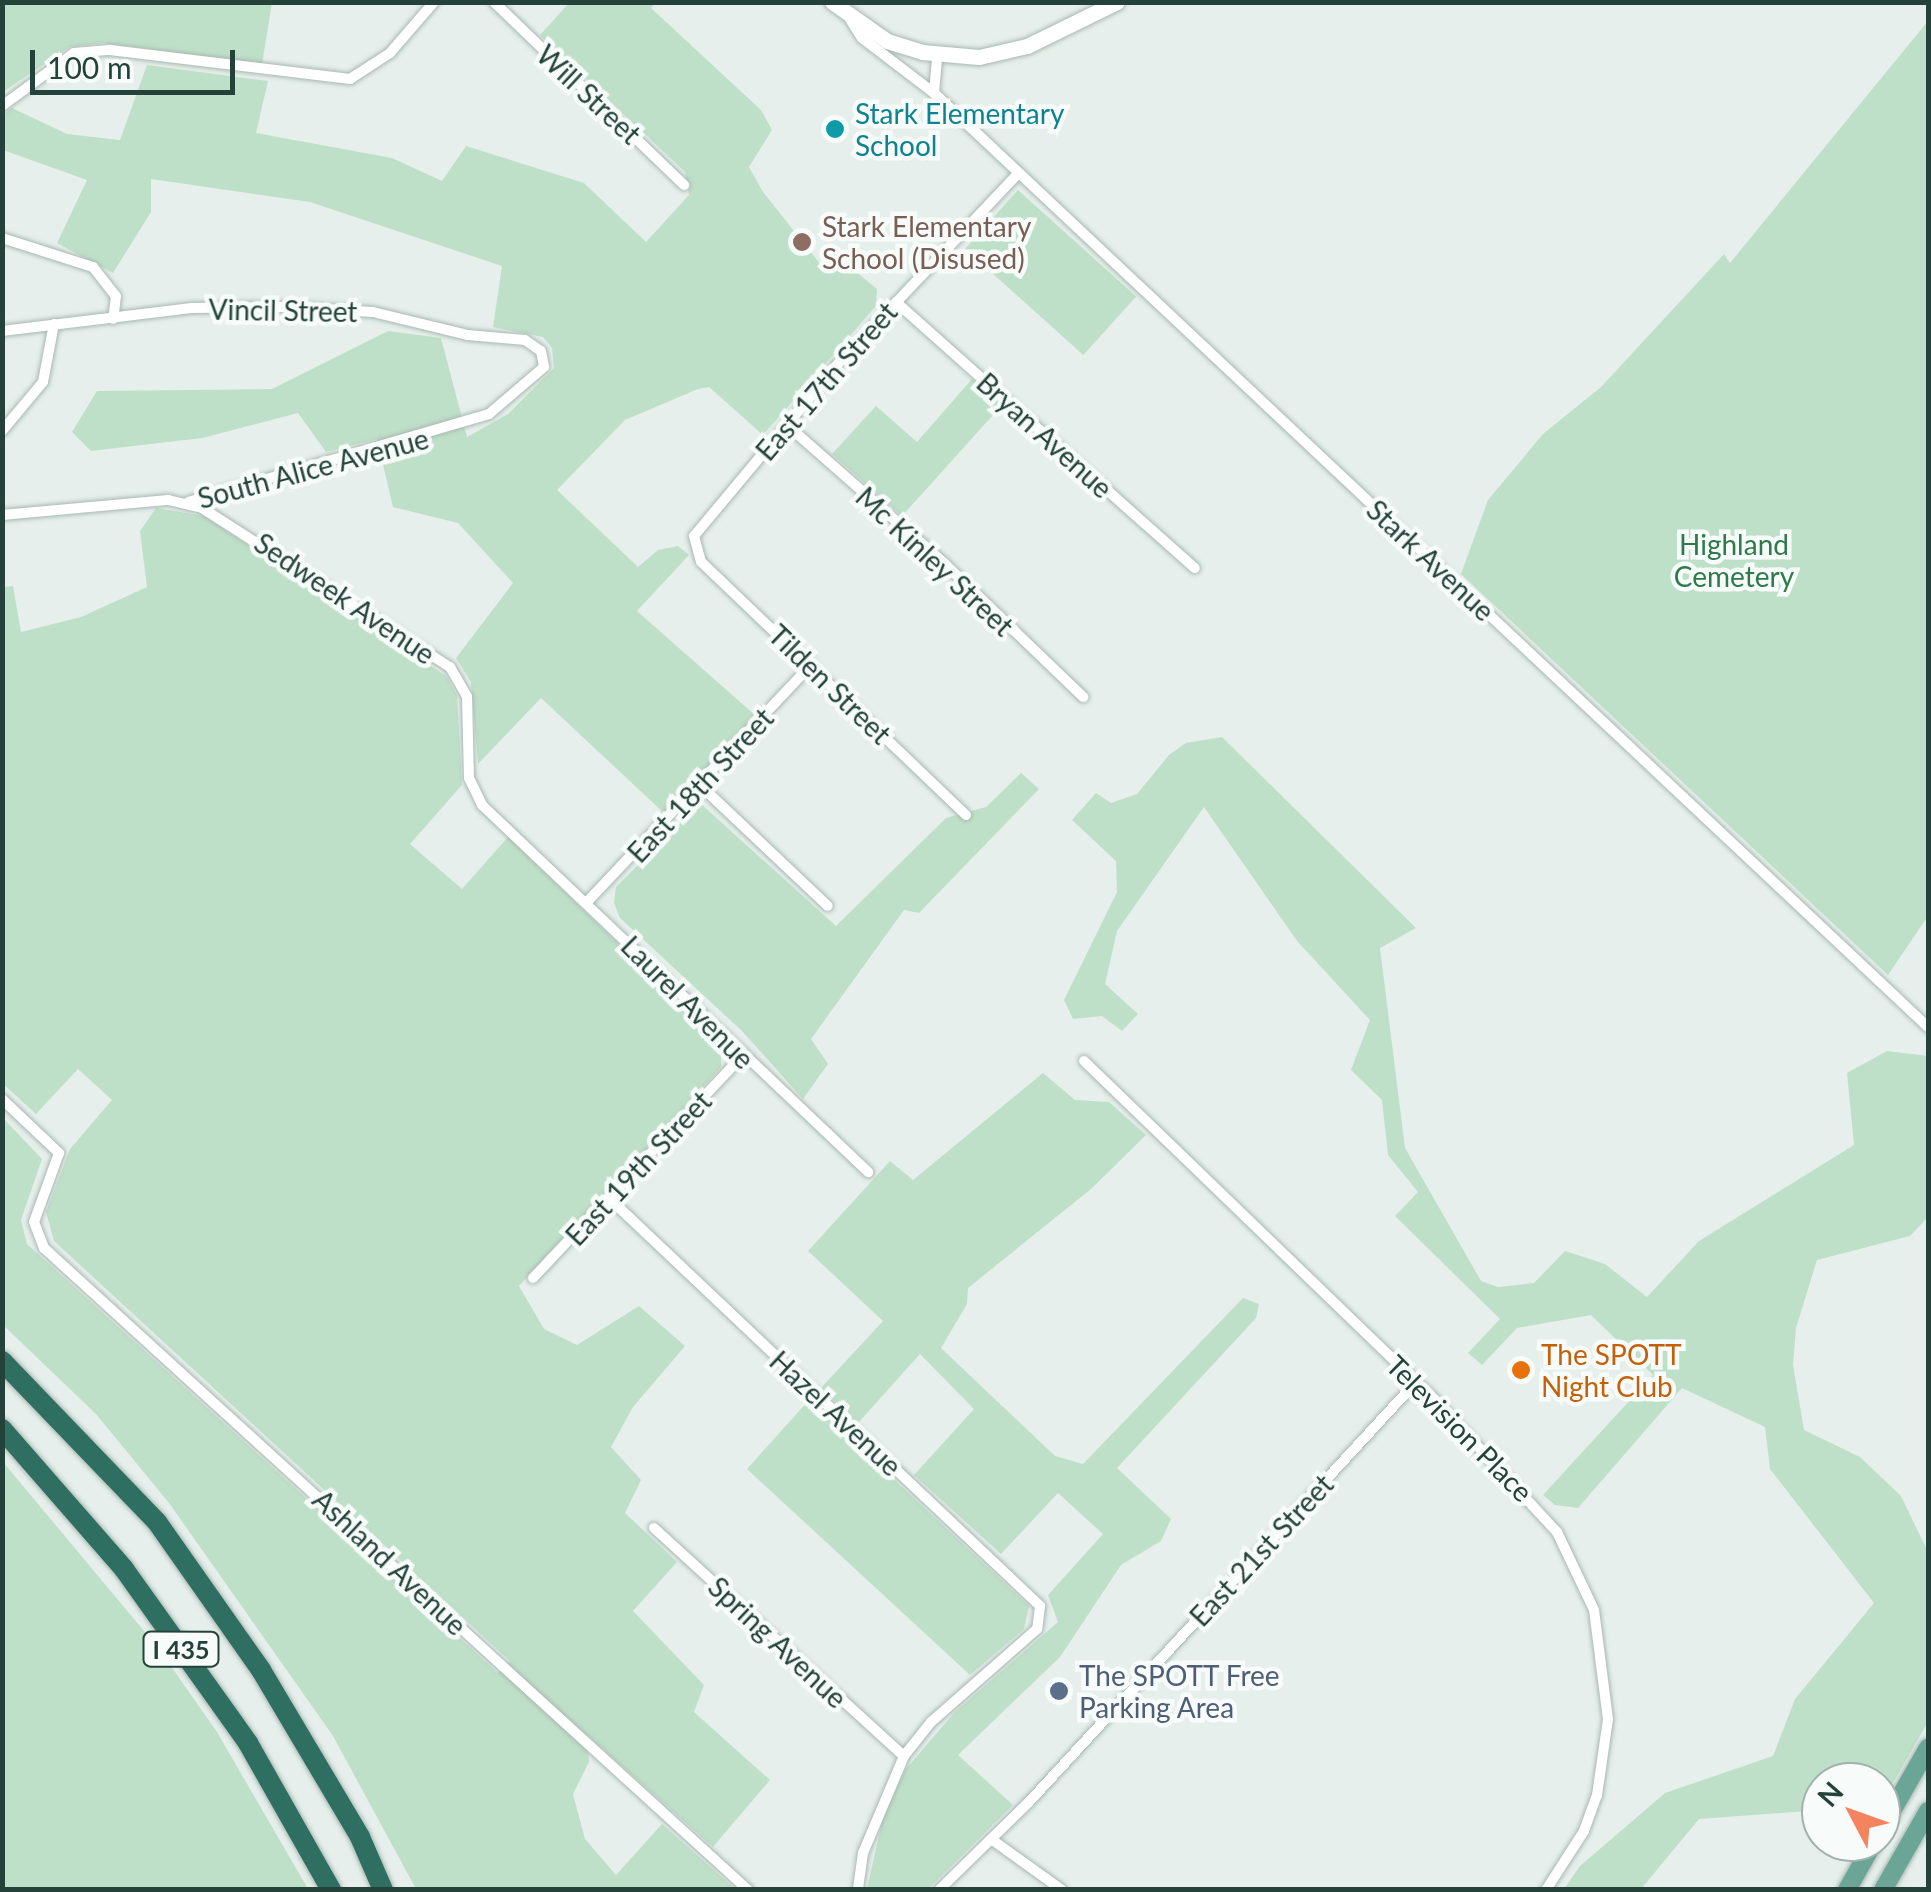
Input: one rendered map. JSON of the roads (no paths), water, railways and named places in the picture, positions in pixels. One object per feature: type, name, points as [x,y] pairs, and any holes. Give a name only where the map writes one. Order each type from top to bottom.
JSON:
[{"type":"highway","name":"I 435","points":[[2,1361],[157,1522],[261,1670],[360,1837],[383,1890]]},
{"type":"highway","name":"I 435","points":[[2,1429],[124,1569],[248,1743],[331,1890]]},
{"type":"main road","name":"Stark Avenue","points":[[832,2],[849,17]]},
{"type":"main road","points":[[849,17],[887,40],[937,54],[1010,52],[1116,2]]},
{"type":"main road","points":[[1901,1795],[1928,1748]]},
{"type":"main road","points":[[1883,1890],[1928,1811]]},
{"type":"main road","points":[[1847,1890],[1863,1862]]},
{"type":"street","points":[[2,106],[74,54],[110,50],[277,75],[350,79],[372,70],[434,2]]},
{"type":"street","name":"Will Street","points":[[494,2],[684,184]]},
{"type":"street","name":"Stark Avenue","points":[[849,17],[862,38],[934,93],[1016,176],[1928,1027]]},
{"type":"street","points":[[934,93],[937,54]]},
{"type":"street","name":"East 17th Street","points":[[696,552],[700,526],[896,302],[1016,176]]},
{"type":"street","points":[[2,238],[93,267],[116,296],[113,319]]},
{"type":"street","name":"Bryan Avenue","points":[[896,302],[1194,568]]},
{"type":"street","name":"Vincil Street","points":[[2,331],[192,308],[373,312],[468,336],[525,340],[541,350],[544,367]]},
{"type":"street","points":[[2,432],[44,382],[54,324]]},
{"type":"street","name":"South Alice Avenue","points":[[2,515],[183,504],[444,432],[489,414],[544,367]]},
{"type":"street","name":"Mc Kinley Street","points":[[786,426],[944,564],[1082,697]]},
{"type":"street","name":"Sedweek Avenue","points":[[183,504],[230,521],[450,667],[468,697],[469,778],[482,805],[586,903]]},
{"type":"street","name":"Tilden Street","points":[[696,552],[966,815]]},
{"type":"street","name":"East 18th Street","points":[[586,903],[702,787],[811,665]]},
{"type":"street","points":[[702,787],[828,906]]},
{"type":"street","name":"Laurel Avenue","points":[[586,903],[742,1056],[868,1172]]},
{"type":"street","name":"East 19th Street","points":[[533,1278],[611,1200],[742,1056]]},
{"type":"street","name":"Television Place","points":[[1084,1061],[1416,1382],[1558,1532],[1594,1610],[1608,1685],[1606,1757],[1584,1831],[1546,1890]]},
{"type":"street","name":"Ashland Avenue","points":[[2,1099],[51,1142],[59,1161],[34,1233],[748,1890]]},
{"type":"street","name":"Hazel Avenue","points":[[611,1200],[1040,1606],[1042,1619],[1034,1632],[931,1722],[904,1756]]},
{"type":"street","name":"East 21st Street","points":[[940,1890],[992,1839],[1416,1382]]},
{"type":"street","name":"Spring Avenue","points":[[654,1528],[904,1756]]},
{"type":"street","points":[[858,1890],[863,1853],[904,1756]]},
{"type":"street","points":[[992,1839],[1062,1890]]},
{"type":"place","name":"Stark Elementary School","points":[[835,129]]},
{"type":"place","name":"Stark Elementary School (Disused)","points":[[802,242]]},
{"type":"place","name":"The SPOTT Night Club","points":[[1521,1370]]},
{"type":"place","name":"The SPOTT Free Parking Area","points":[[1059,1691]]},
{"type":"park label","name":"Highland Cemetery","points":[[1734,560]]}]
